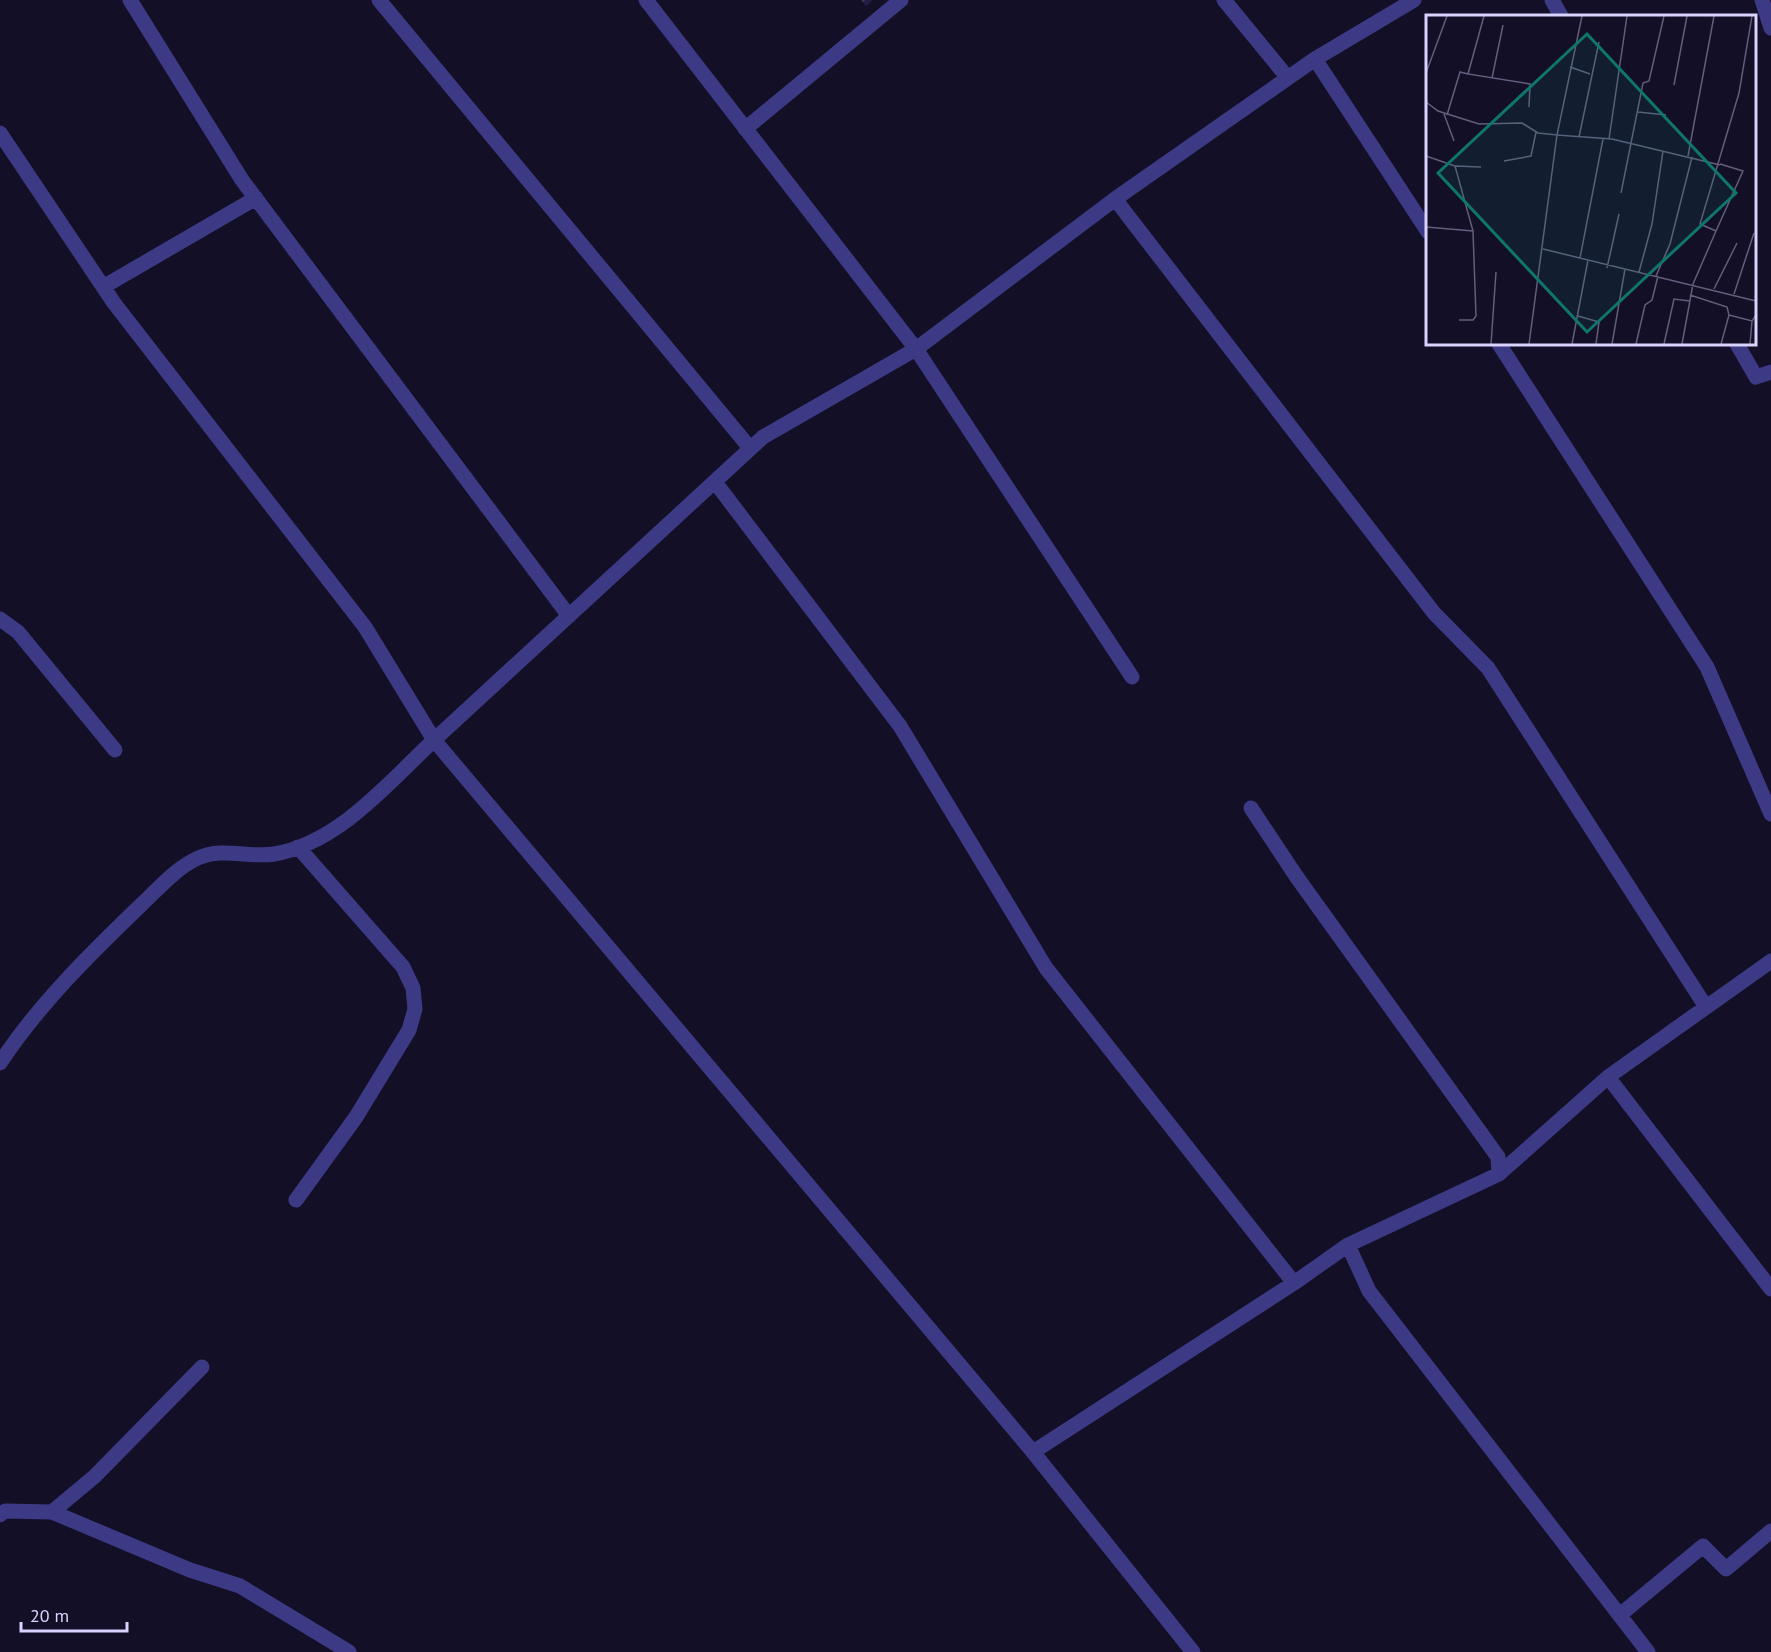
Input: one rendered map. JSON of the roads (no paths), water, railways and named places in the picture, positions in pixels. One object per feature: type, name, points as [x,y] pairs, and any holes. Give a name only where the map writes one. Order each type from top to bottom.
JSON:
[{"type":"street","points":[[130,0],[256,198],[569,616]]},
{"type":"street","points":[[379,0],[750,448]]},
{"type":"street","points":[[646,0],[916,349],[1132,677]]},
{"type":"street","points":[[746,129],[902,0]]},
{"type":"street","points":[[1224,0],[1288,78]]},
{"type":"street","points":[[0,1063],[50,999],[123,922],[186,864],[200,857],[223,852],[272,854],[298,847],[320,837],[352,817],[763,436],[916,349],[1115,200],[1315,59],[1414,0]]},
{"type":"street","points":[[1552,0],[1560,15]]},
{"type":"street","points":[[1762,0],[1771,28]]},
{"type":"street","points":[[1315,59],[1426,229]]},
{"type":"street","points":[[0,133],[103,286],[365,627],[434,740],[1033,1452],[1193,1652]]},
{"type":"street","points":[[103,286],[256,198]]},
{"type":"street","points":[[1115,200],[1434,613],[1488,668],[1706,1007]]},
{"type":"street","points":[[1500,345],[1707,667],[1771,814]]},
{"type":"street","points":[[1738,345],[1756,377],[1771,372]]},
{"type":"street","points":[[715,482],[900,726],[1046,968],[1294,1284]]},
{"type":"street","points":[[0,619],[18,632],[115,750]]},
{"type":"street","points":[[1251,808],[1296,876],[1497,1157],[1499,1174]]},
{"type":"street","points":[[296,1200],[356,1117],[409,1030],[415,1009],[413,988],[403,967],[298,847]]},
{"type":"street","points":[[1033,1452],[1294,1284],[1348,1245],[1499,1174],[1706,1007],[1771,961]]},
{"type":"street","points":[[1612,1081],[1771,1289]]},
{"type":"street","points":[[1348,1245],[1369,1291],[1621,1614],[1648,1652]]},
{"type":"street","points":[[52,1512],[96,1476],[202,1367]]},
{"type":"street","points":[[0,1515],[5,1511],[52,1512],[190,1570],[240,1586],[349,1652]]},
{"type":"street","points":[[1621,1614],[1703,1546],[1726,1569],[1771,1531]]}]
